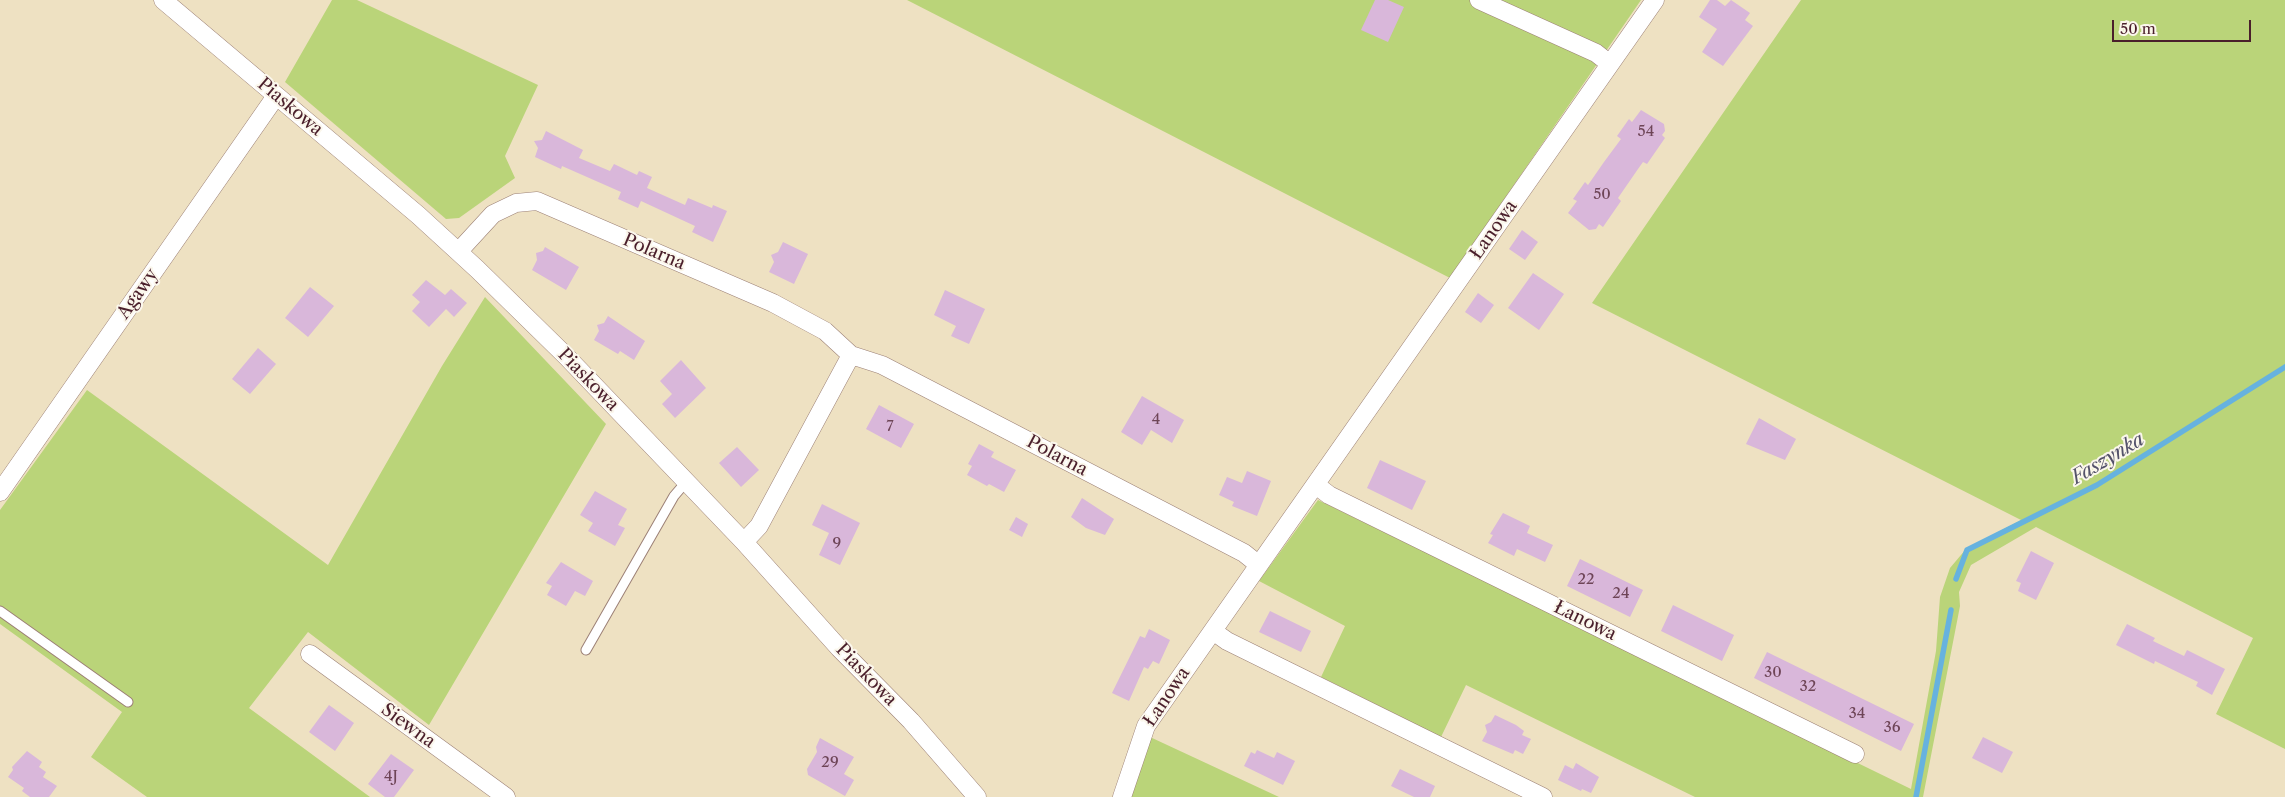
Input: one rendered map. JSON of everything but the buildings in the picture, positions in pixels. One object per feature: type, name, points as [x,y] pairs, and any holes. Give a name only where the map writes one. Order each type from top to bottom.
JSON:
[{"type":"street","name":"Piaskowa","points":[[164,0],[459,251],[566,356],[744,542],[839,648],[911,721],[977,797]]},
{"type":"street","points":[[1479,0],[1596,53],[1610,64]]},
{"type":"street","name":"Łanowa","points":[[1122,797],[1146,726],[1655,0]]},
{"type":"street","name":"Agawy","points":[[0,492],[276,96]]},
{"type":"street","name":"Polarna","points":[[459,251],[494,214],[516,202],[537,201],[772,303],[825,331],[851,355],[882,364],[1244,553],[1259,565]]},
{"type":"street","points":[[744,542],[759,526],[851,355]]},
{"type":"street","name":"Łanowa","points":[[1316,485],[1329,495],[1855,754]]},
{"type":"street","points":[[1213,631],[1227,641],[1543,797]]},
{"type":"street","name":"Siewna","points":[[310,654],[506,797]]},
{"type":"lane","points":[[586,650],[674,496],[686,482]]},
{"type":"lane","points":[[0,611],[128,702]]},
{"type":"green space","points":[[332,0],[357,0],[538,85],[505,156],[515,178],[459,218],[446,219],[285,82]]},
{"type":"green space","points":[[907,0],[1641,0],[1450,278]]},
{"type":"green space","points":[[1801,0],[2285,0],[2285,749],[2216,714],[2253,638],[2036,527],[1971,565],[1959,592],[1960,606],[1923,797],[1695,797],[1466,685],[1441,737],[1321,677],[1345,626],[1259,581],[1318,500],[1911,789],[1936,651],[1940,597],[1950,568],[1966,549],[2021,520],[1592,303]]},
{"type":"green space","points":[[485,297],[606,424],[429,725],[308,632],[249,708],[370,797],[147,797],[91,757],[122,712],[0,624],[0,510],[87,390],[328,565],[442,366]]},
{"type":"green space","points":[[1150,737],[1279,797],[1130,797]]},
{"type":"waterway","name":"Faszynka","points":[[1956,579],[1967,550],[2097,485],[2285,367]]},
{"type":"waterway","name":"Faszynka","points":[[1916,797],[1951,610]]}]
